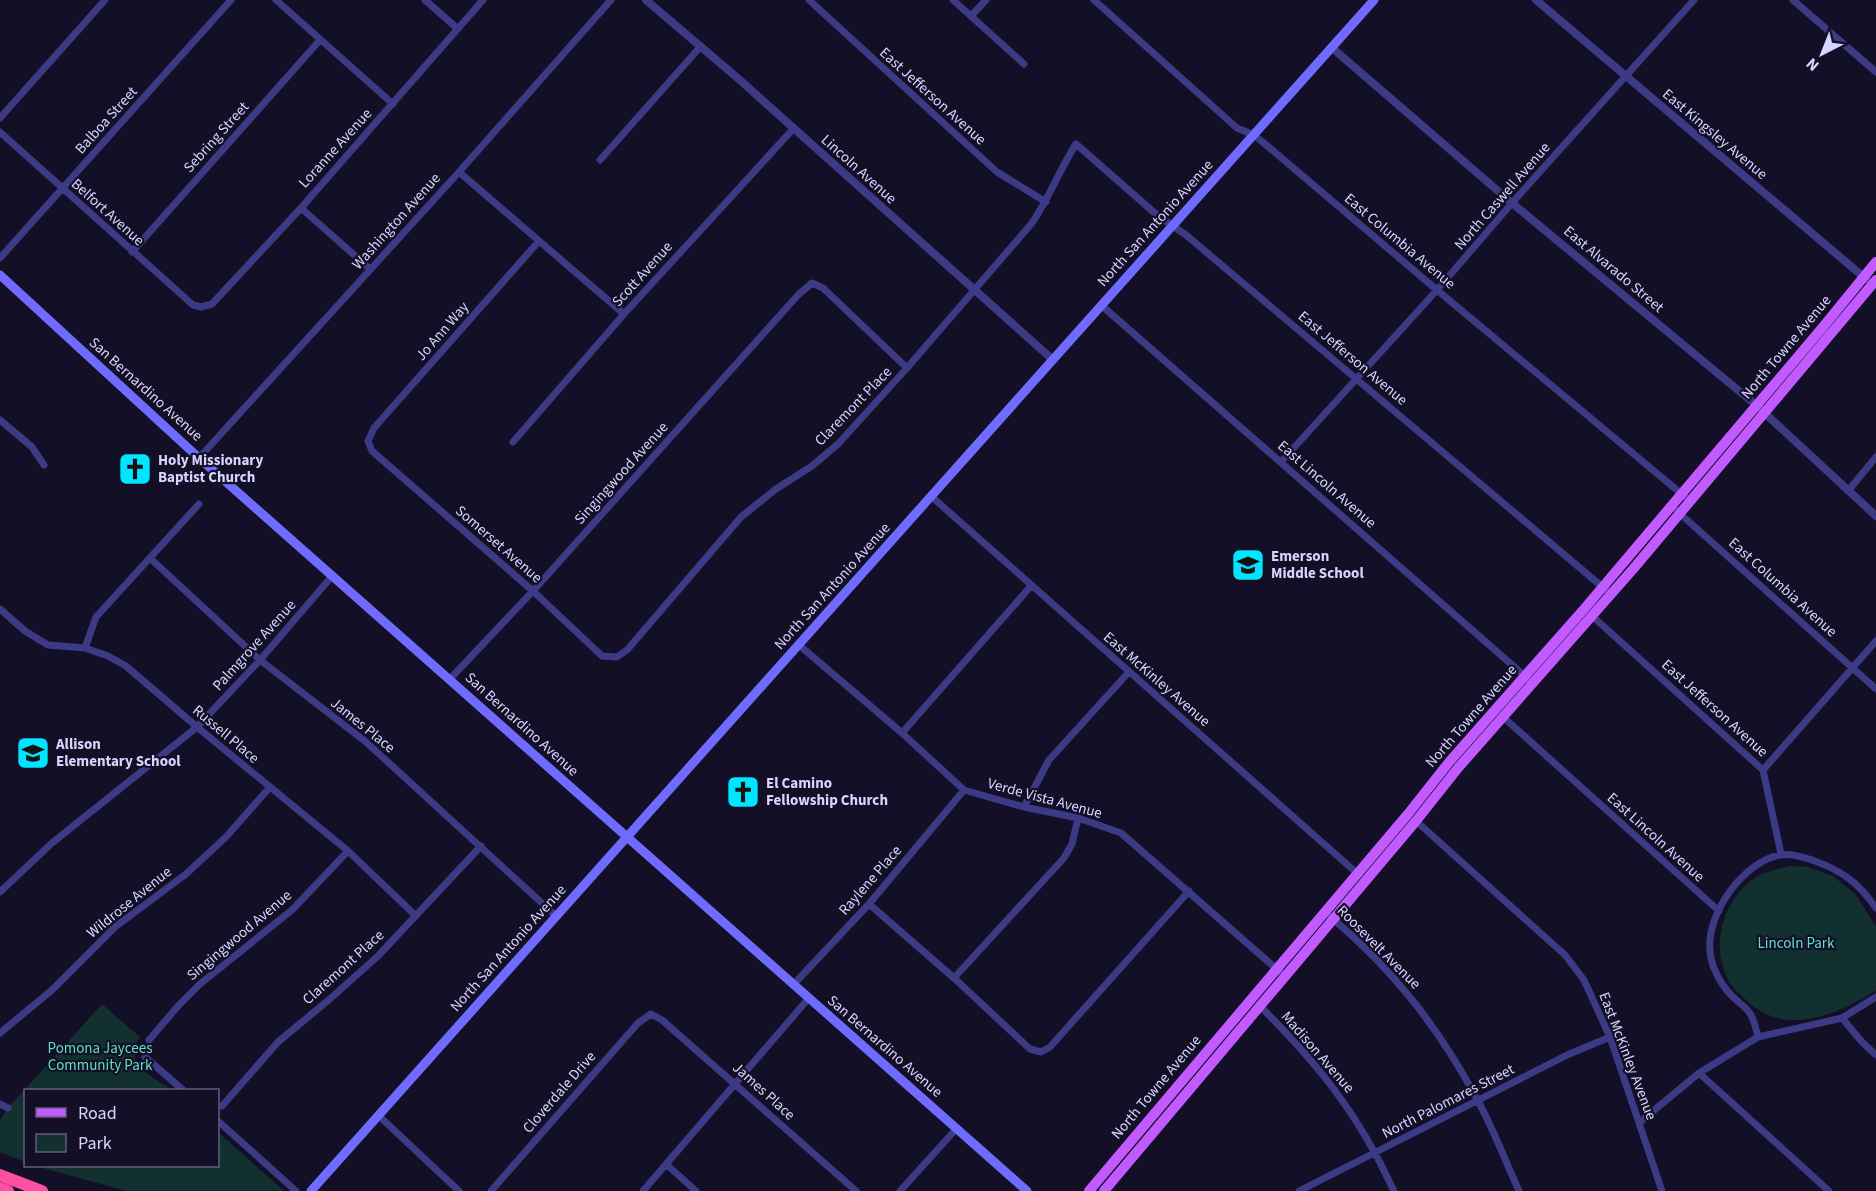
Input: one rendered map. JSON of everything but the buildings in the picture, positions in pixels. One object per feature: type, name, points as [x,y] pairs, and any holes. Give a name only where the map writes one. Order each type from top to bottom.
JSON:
[{"type":"highway","points":[[0,1175],[42,1191]]},
{"type":"highway","points":[[0,1188],[8,1191]]},
{"type":"main road","name":"North San Antonio Avenue","points":[[312,1191],[1374,0]]},
{"type":"main road","name":"North Towne Avenue","points":[[1361,877],[1416,821],[1499,714],[1872,282],[1876,262]]},
{"type":"main road","name":"San Bernardino Avenue","points":[[0,275],[199,458],[1027,1191]]},
{"type":"main road","name":"North Towne Avenue","points":[[1089,1191],[1361,877],[1450,761],[1499,714]]},
{"type":"main road","name":"North Towne Avenue","points":[[1104,1191],[1255,1001]]},
{"type":"street","points":[[0,118],[105,0]]},
{"type":"street","name":"Balboa Street","points":[[0,258],[231,0]]},
{"type":"street","points":[[276,0],[393,104]]},
{"type":"street","points":[[425,0],[458,29]]},
{"type":"street","name":"Loranne Avenue","points":[[201,307],[212,304],[301,208],[483,0]]},
{"type":"street","name":"Washington Avenue","points":[[199,458],[459,172],[610,0]]},
{"type":"street","name":"Lincoln Avenue","points":[[646,0],[794,128],[1053,360]]},
{"type":"street","name":"East Jefferson Avenue","points":[[809,0],[997,172],[1046,202]]},
{"type":"street","points":[[952,0],[1024,64]]},
{"type":"street","points":[[971,16],[986,0]]},
{"type":"street","name":"East Columbia Avenue","points":[[1094,0],[1237,128],[1254,135],[1686,498]]},
{"type":"street","name":"East Kingsley Avenue","points":[[1536,0],[1872,282]]},
{"type":"street","name":"North Caswell Avenue","points":[[1281,462],[1694,0]]},
{"type":"street","points":[[1792,0],[1876,72]]},
{"type":"street","name":"Sebring Street","points":[[132,252],[320,40]]},
{"type":"street","points":[[600,160],[701,46]]},
{"type":"street","name":"East Alvarado Street","points":[[1331,47],[1512,203],[1760,409],[1876,516]]},
{"type":"street","name":"Scott Avenue","points":[[513,442],[624,314],[794,128]]},
{"type":"street","name":"Belfort Avenue","points":[[0,132],[132,252],[193,305],[201,307]]},
{"type":"street","name":"East Jefferson Avenue","points":[[1076,144],[1157,215],[1186,235],[1606,590]]},
{"type":"street","name":"Claremont Place","points":[[617,657],[627,650],[741,517],[776,489],[812,466],[838,444],[907,368],[1027,229],[1046,202],[1076,144]]},
{"type":"street","points":[[459,172],[624,314]]},
{"type":"street","points":[[301,208],[370,269]]},
{"type":"street","name":"Jo Ann Way","points":[[368,441],[374,428],[539,241]]},
{"type":"street","name":"Singingwood Avenue","points":[[449,680],[533,591],[798,295],[812,283],[823,288],[907,368]]},
{"type":"street","name":"East Lincoln Avenue","points":[[1101,305],[1529,680]]},
{"type":"street","points":[[0,420],[32,447],[44,465]]},
{"type":"street","name":"Somerset Avenue","points":[[368,441],[372,451],[533,591],[602,656],[617,657]]},
{"type":"street","points":[[1848,491],[1876,457]]},
{"type":"street","name":"East McKinley Avenue","points":[[932,497],[1361,877]]},
{"type":"street","points":[[85,648],[96,617],[199,504]]},
{"type":"street","name":"East Columbia Avenue","points":[[1676,509],[1876,689]]},
{"type":"street","name":"James Place","points":[[151,559],[260,660],[366,742],[556,916]]},
{"type":"street","name":"Palmgrove Avenue","points":[[0,892],[52,843],[197,727],[260,660],[333,575]]},
{"type":"street","points":[[902,733],[1031,586]]},
{"type":"street","name":"Russell Place","points":[[0,609],[25,631],[48,645],[85,648],[108,656],[126,666],[348,851],[416,916]]},
{"type":"street","name":"East Jefferson Avenue","points":[[1588,612],[1763,770],[1780,855]]},
{"type":"street","points":[[1763,770],[1876,641]]},
{"type":"street","name":"Verde Vista Avenue","points":[[799,645],[902,733],[964,790],[1024,807],[1078,818],[1121,833],[1280,972]]},
{"type":"street","points":[[1024,807],[1049,760],[1128,673]]},
{"type":"street","name":"East Lincoln Avenue","points":[[1499,714],[1719,911]]},
{"type":"street","name":"Wildrose Avenue","points":[[0,1033],[52,990],[115,927],[194,867],[226,837],[270,788]]},
{"type":"street","name":"Raylene Place","points":[[793,985],[869,904],[964,790]]},
{"type":"street","points":[[954,978],[1064,858],[1072,844],[1078,818]]},
{"type":"street","name":"East McKinley Avenue","points":[[1416,821],[1565,955],[1584,980],[1610,1037],[1662,1191]]},
{"type":"street","name":"Claremont Place","points":[[222,1106],[278,1042],[363,970],[481,846]]},
{"type":"street","name":"Singingwood Avenue","points":[[149,1040],[200,984],[292,910],[348,851]]},
{"type":"street","points":[[1758,1037],[1751,1015],[1730,994],[1713,967],[1710,953],[1709,938],[1719,911],[1725,897],[1740,880],[1764,861],[1780,855],[1803,857],[1840,871],[1865,892],[1876,908]]},
{"type":"street","points":[[869,904],[954,978],[1030,1049],[1041,1052],[1050,1047],[1189,891]]},
{"type":"street","name":"Roosevelt Avenue","points":[[1328,915],[1360,943],[1408,993],[1448,1047],[1478,1101],[1519,1191]]},
{"type":"street","points":[[1640,1122],[1699,1073],[1758,1037],[1842,1018],[1876,997]]},
{"type":"street","points":[[643,1191],[808,999]]},
{"type":"street","name":"Madison Avenue","points":[[1255,1001],[1292,1038],[1343,1100],[1376,1152],[1394,1191]]},
{"type":"street","name":"James Place","points":[[651,1014],[662,1020],[737,1084],[856,1191]]},
{"type":"street","name":"Cloverdale Drive","points":[[491,1191],[638,1023],[651,1014]]},
{"type":"street","points":[[1842,1018],[1876,1055]]},
{"type":"street","name":"North Palomares Street","points":[[1299,1191],[1567,1055],[1610,1037]]},
{"type":"street","points":[[145,1057],[182,1089]]},
{"type":"street","points":[[1699,1073],[1829,1191]]},
{"type":"street","points":[[0,1104],[8,1108]]},
{"type":"street","points":[[379,1116],[459,1191]]},
{"type":"street","points":[[219,1122],[297,1191]]},
{"type":"street","points":[[900,1191],[957,1128]]},
{"type":"street","points":[[666,1164],[696,1191]]},
{"type":"green space","name":"Lincoln Park","points":[[1791,866],[1808,867],[1833,876],[1855,894],[1876,926],[1876,990],[1838,1011],[1806,1019],[1788,1020],[1775,1018],[1752,1005],[1730,983],[1720,955],[1720,940],[1727,911],[1744,886],[1756,877]]},
{"type":"green space","name":"Pomona Jaycees Community Park","points":[[102,1004],[140,1037],[135,1047],[136,1062],[148,1074],[170,1089],[25,1089]]},
{"type":"green space","name":"Pomona Jaycees Community Park","points":[[24,1090],[24,1162],[0,1152],[0,1120]]},
{"type":"green space","points":[[219,1133],[284,1191],[126,1191],[40,1167],[219,1167]]},
{"type":"place","name":"Holy Missionary Baptist Church","points":[[135,469]]},
{"type":"place","name":"Emerson Middle School","points":[[1248,565]]},
{"type":"place","name":"Allison Elementary School","points":[[33,753]]},
{"type":"place","name":"El Camino Fellowship Church","points":[[743,792]]}]
